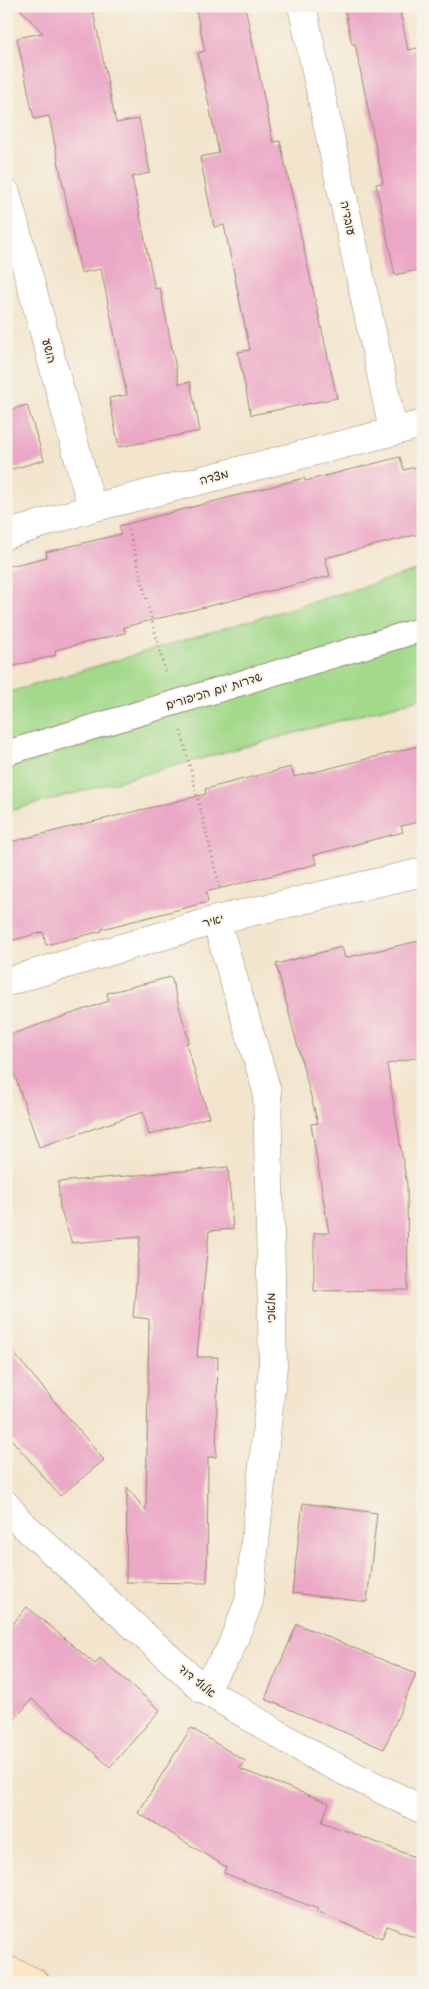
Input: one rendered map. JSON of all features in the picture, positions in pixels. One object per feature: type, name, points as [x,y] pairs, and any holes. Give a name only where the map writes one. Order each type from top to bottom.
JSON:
[{"type":"main road","points":[[6,1969],[36,1983]]},
{"type":"street","name":"עובדיה","points":[[302,6],[393,430]]},
{"type":"street","name":"הושע","points":[[6,193],[92,508]]},
{"type":"street","name":"מצדה","points":[[6,534],[92,508],[393,430],[423,424]]},
{"type":"street","name":"שדרות יום הכיפורים","points":[[6,753],[423,629]]},
{"type":"street","name":"יאיר","points":[[6,982],[216,920],[423,872]]},
{"type":"street","name":"מלאכי","points":[[202,1689],[230,1652],[249,1601],[273,1366],[267,1091],[216,920]]},
{"type":"street","name":"אלוף דוד","points":[[6,1505],[18,1520],[202,1689],[320,1759],[423,1810]]},
{"type":"green space","points":[[423,569],[423,698],[6,812],[6,693]]},
{"type":"building","points":[[17,6],[92,6],[116,123],[139,119],[150,173],[132,177],[155,289],[160,288],[179,384],[190,382],[200,431],[119,447],[109,398],[127,395],[101,269],[81,273],[49,116],[34,119],[17,38],[43,33]]},
{"type":"building","points":[[195,6],[245,6],[273,142],[280,141],[337,398],[251,415],[238,352],[250,350],[224,225],[214,227],[200,157],[219,153],[198,53],[205,51]]},
{"type":"building","points":[[344,6],[399,6],[408,50],[423,47],[423,269],[395,275],[376,184],[383,183],[355,44],[352,44]]},
{"type":"building","points":[[27,405],[44,460],[6,471],[6,411]]},
{"type":"building","points":[[400,457],[404,470],[423,465],[423,533],[325,558],[330,576],[124,627],[125,633],[55,650],[56,655],[6,668],[6,567],[47,557],[46,552],[121,534],[119,526],[304,478],[305,481]]},
{"type":"building","points":[[423,745],[423,821],[401,826],[403,832],[314,855],[317,864],[206,892],[208,902],[46,945],[43,932],[6,942],[6,843],[206,794],[205,789],[291,767],[294,777]]},
{"type":"building","points":[[423,940],[423,1056],[387,1064],[407,1185],[408,1290],[314,1291],[314,1233],[329,1233],[311,1124],[318,1123],[276,964],[342,947],[345,958]]},
{"type":"building","points":[[171,977],[189,1042],[186,1043],[209,1117],[149,1135],[143,1112],[39,1147],[6,1050],[6,1036],[109,1001],[107,993]]},
{"type":"building","points":[[228,1167],[233,1229],[209,1231],[197,1357],[218,1357],[216,1457],[208,1457],[207,1583],[126,1582],[127,1487],[146,1511],[149,1319],[133,1317],[140,1237],[72,1243],[60,1208],[58,1182]]},
{"type":"building","points":[[6,1344],[104,1460],[60,1496],[6,1433]]},
{"type":"building","points":[[303,1503],[377,1513],[367,1602],[292,1593]]},
{"type":"building","points":[[27,1607],[95,1664],[100,1658],[160,1710],[110,1767],[32,1699],[6,1729],[6,1632]]},
{"type":"building","points":[[297,1624],[416,1674],[384,1749],[265,1699]]},
{"type":"building","points":[[191,1728],[245,1761],[240,1769],[329,1803],[322,1822],[423,1860],[423,1940],[387,1926],[382,1938],[316,1912],[318,1909],[224,1873],[226,1867],[138,1813]]}]
